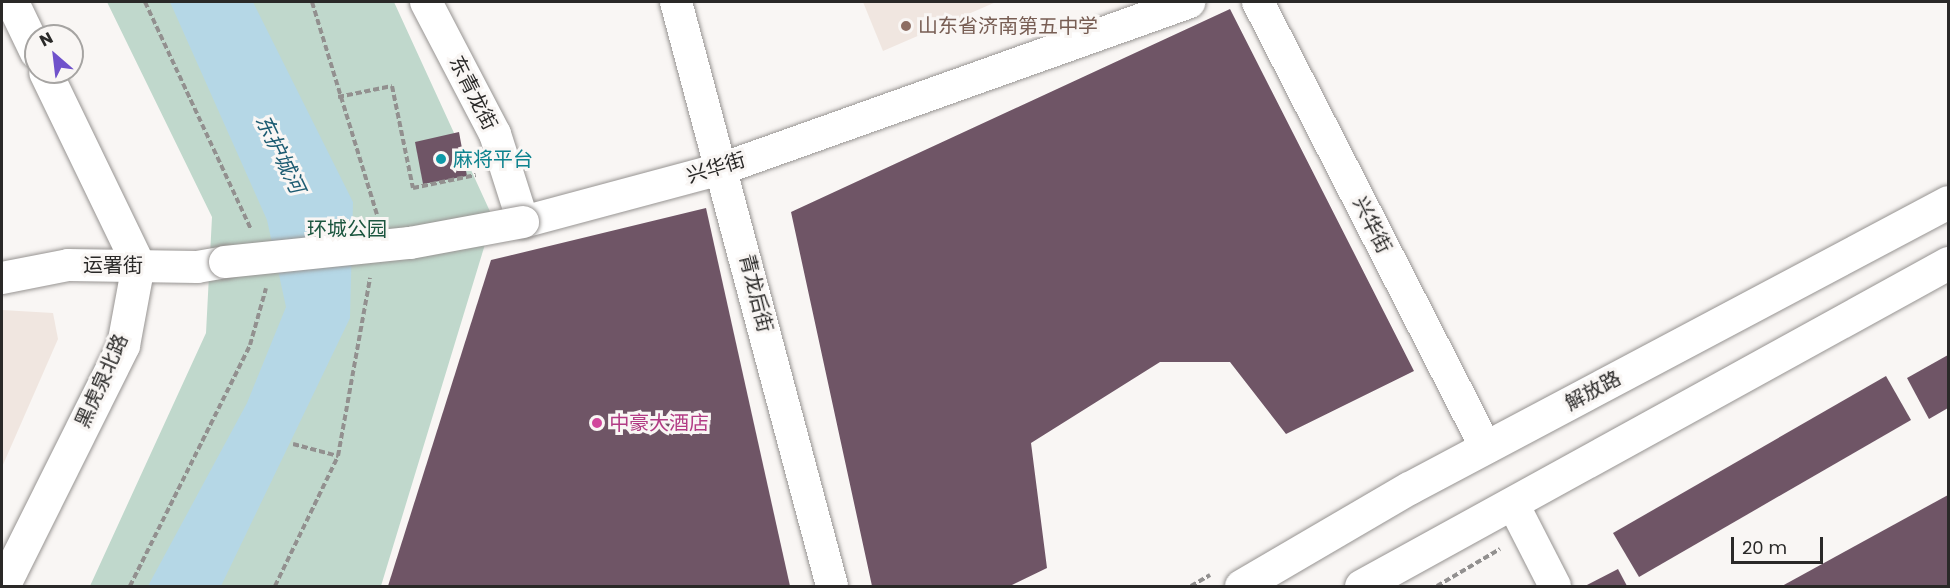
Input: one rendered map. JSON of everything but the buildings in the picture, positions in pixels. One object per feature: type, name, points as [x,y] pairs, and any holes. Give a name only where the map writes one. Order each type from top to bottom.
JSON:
[{"type":"main road","points":[[12,2],[24,27]]},
{"type":"main road","points":[[51,84],[138,264]]},
{"type":"main road","name":"解放路","points":[[1240,586],[1486,448],[1948,202]]},
{"type":"main road","points":[[1361,586],[1948,263]]},
{"type":"main road","name":"黑虎泉北路","points":[[3,586],[123,345],[138,264]]},
{"type":"street","name":"东青龙街","points":[[426,2],[495,134],[524,222]]},
{"type":"street","name":"青龙后街","points":[[676,2],[724,168],[832,586]]},
{"type":"street","name":"兴华街","points":[[225,262],[410,243],[524,222],[724,168],[1189,2]]},
{"type":"street","name":"兴华街","points":[[1258,2],[1486,448]]},
{"type":"street","name":"运署街","points":[[2,278],[68,265],[138,264],[197,267],[225,262]]},
{"type":"street","points":[[1513,504],[1555,586]]},
{"type":"path","points":[[312,2],[338,97],[380,221]]},
{"type":"path","points":[[338,97],[392,86],[413,188],[507,169]]},
{"type":"path","points":[[275,586],[338,456],[371,268]]},
{"type":"path","points":[[293,444],[338,456]]},
{"type":"shaded area","name":"山东省济南第五中学","points":[[863,2],[996,2],[883,51]]},
{"type":"shaded area","points":[[2,310],[53,313],[58,339],[2,467]]},
{"type":"green space","name":"环城公园","points":[[107,2],[394,2],[493,218],[381,586],[90,586],[206,333],[212,217]]},
{"type":"water","name":"东护城河","points":[[170,2],[253,2],[353,202],[350,318],[221,586],[148,586],[247,403],[286,307],[267,220]]},
{"type":"place","name":"山东省济南第五中学","points":[[906,26]]},
{"type":"place","name":"麻将平台","points":[[441,159]]},
{"type":"place","name":"中豪大酒店","points":[[597,423]]}]
